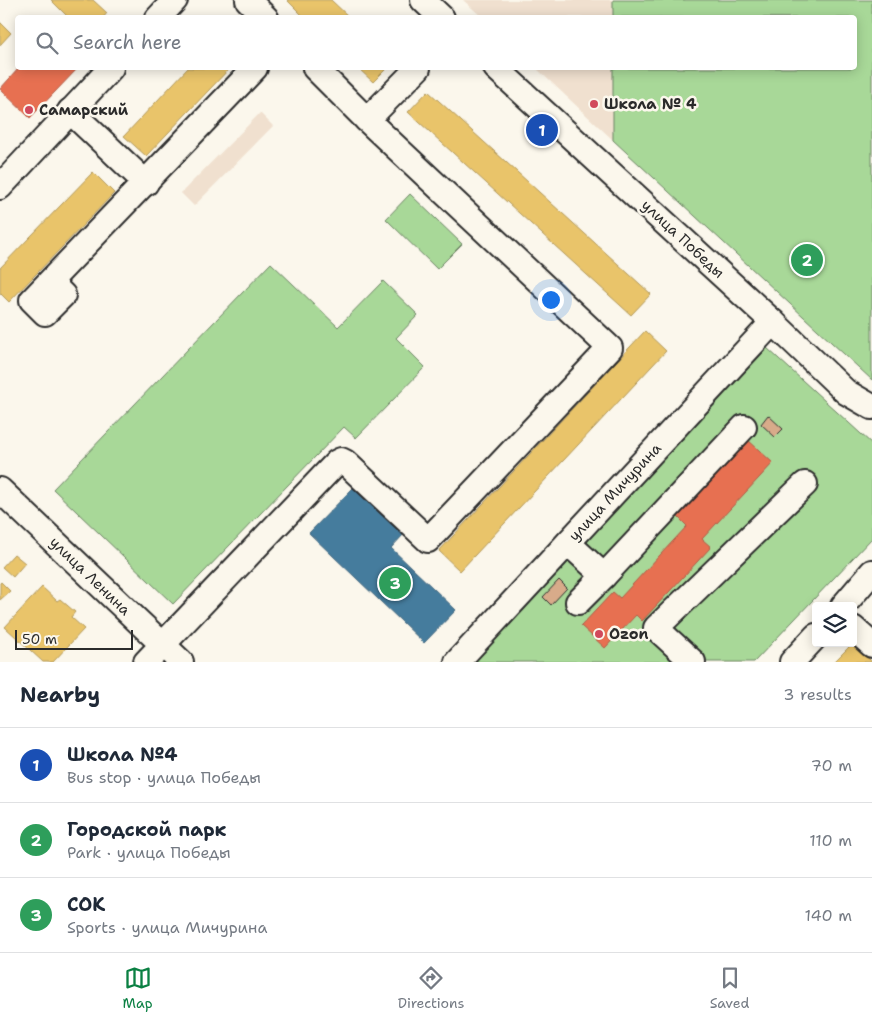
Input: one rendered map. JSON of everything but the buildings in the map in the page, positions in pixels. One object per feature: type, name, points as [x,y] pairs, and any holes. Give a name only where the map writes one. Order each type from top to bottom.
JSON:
[{"type":"street","points":[[161,15],[175,0]]},
{"type":"street","points":[[248,0],[263,15]]},
{"type":"street","points":[[423,0],[439,15]]},
{"type":"street","points":[[0,187],[109,70]]},
{"type":"street","points":[[50,282],[253,70]]},
{"type":"street","points":[[146,662],[161,644],[337,462],[341,460],[346,462],[428,540],[610,348],[367,120],[317,70]]},
{"type":"street","points":[[367,120],[416,70]]},
{"type":"street","name":"улица Победы","points":[[498,70],[773,322],[846,392],[872,407]]},
{"type":"street","points":[[70,111],[146,183]]},
{"type":"street","name":"улица Мичурина","points":[[457,662],[773,322]]},
{"type":"street","points":[[578,602],[744,427]]},
{"type":"street","points":[[693,662],[656,628],[805,484]]},
{"type":"street","name":"улица Ленина","points":[[0,490],[180,662]]},
{"type":"street","points":[[568,542],[604,576]]},
{"type":"street","points":[[846,602],[872,572]]},
{"type":"street","points":[[857,632],[872,645]]},
{"type":"street","points":[[792,662],[812,640]]},
{"type":"shaded area","points":[[463,0],[613,0],[613,15],[480,15]]},
{"type":"shaded area","name":"Школа № 4","points":[[538,70],[613,70],[613,140]]},
{"type":"shaded area","points":[[260,113],[273,126],[194,206],[181,193]]},
{"type":"green space","points":[[613,0],[872,0],[872,380],[613,140],[613,70],[857,70],[857,15],[613,15]]},
{"type":"green space","points":[[410,194],[462,244],[437,269],[386,219]]},
{"type":"green space","points":[[271,263],[338,327],[383,281],[418,315],[396,338],[425,367],[356,438],[344,427],[173,604],[53,489]]},
{"type":"green space","points":[[767,348],[872,444],[872,538],[754,662],[475,662]]},
{"type":"place","name":"Школа № 4","points":[[594,104]]},
{"type":"place","name":"Самарский","points":[[29,110]]},
{"type":"place","name":"Школа №4","points":[[542,130]]},
{"type":"place","name":"Городской парк","points":[[807,260]]},
{"type":"place","name":"СОК","points":[[395,583]]},
{"type":"place","name":"Ozon","points":[[599,634]]}]
